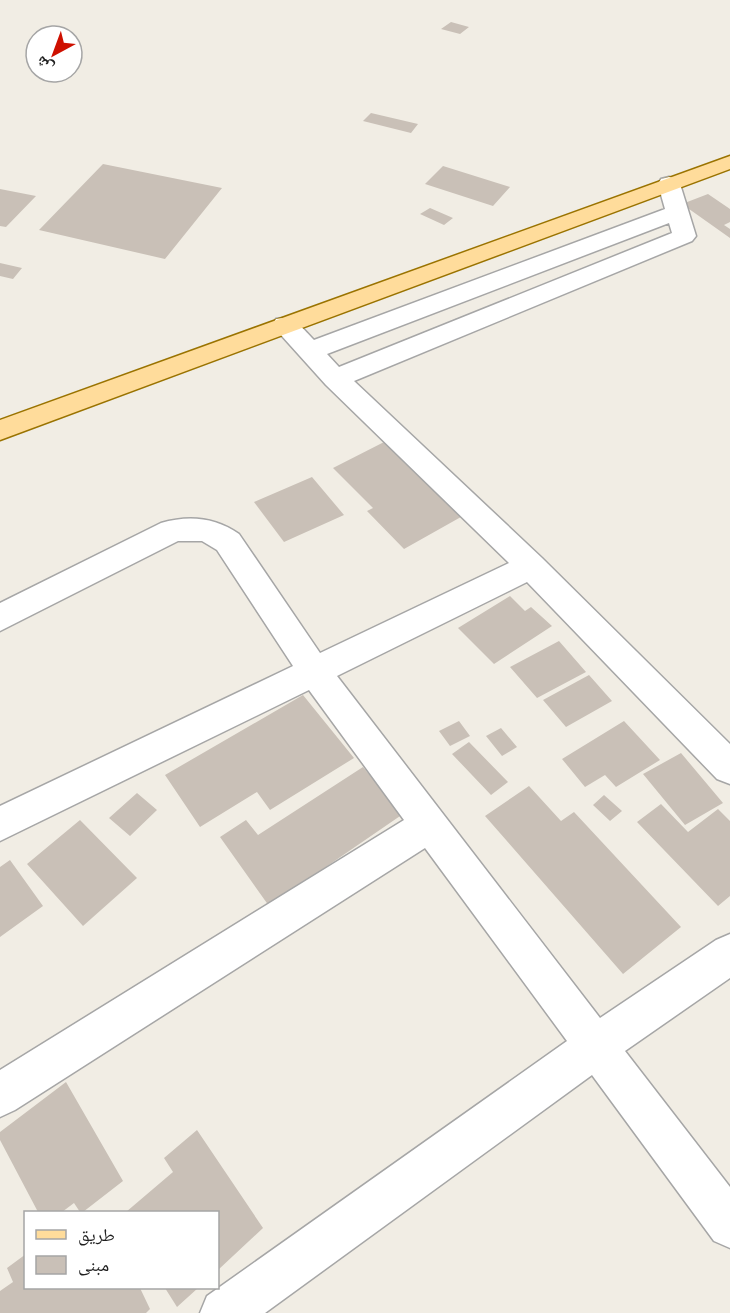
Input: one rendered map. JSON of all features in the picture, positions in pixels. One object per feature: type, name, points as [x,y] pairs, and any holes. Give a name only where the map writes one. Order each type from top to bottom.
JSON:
[{"type":"main road","points":[[0,430],[730,162]]},
{"type":"street","points":[[335,379],[684,236],[669,184]]},
{"type":"street","points":[[310,351],[677,212]]},
{"type":"street","points":[[285,325],[335,379],[531,566],[730,768]]},
{"type":"street","points":[[0,618],[161,536],[185,528],[198,528],[209,531],[228,542],[314,671],[730,1225]]},
{"type":"street","points":[[0,824],[531,566]]},
{"type":"street","points":[[0,1095],[428,825]]},
{"type":"street","points":[[224,1313],[596,1046],[730,954]]},
{"type":"building","points":[[451,22],[469,27],[460,34],[441,29]]},
{"type":"building","points":[[371,113],[418,124],[411,133],[363,121]]},
{"type":"building","points":[[103,164],[222,188],[165,259],[39,230]]},
{"type":"building","points":[[443,166],[510,187],[493,206],[425,184]]},
{"type":"building","points":[[0,189],[36,196],[6,227],[0,226]]},
{"type":"building","points":[[708,194],[730,209],[730,222],[724,225],[730,229],[730,238],[682,204]]},
{"type":"building","points":[[430,208],[453,218],[444,225],[420,214]]},
{"type":"building","points":[[0,263],[22,268],[13,279],[0,276]]},
{"type":"building","points":[[388,440],[468,513],[404,549],[367,511],[373,508],[333,468]]},
{"type":"building","points":[[312,477],[344,515],[284,542],[254,502]]},
{"type":"building","points":[[510,596],[525,611],[531,607],[552,626],[494,664],[458,628]]},
{"type":"building","points":[[559,641],[586,672],[537,698],[510,667]]},
{"type":"building","points":[[589,675],[612,701],[566,727],[543,700]]},
{"type":"building","points":[[303,695],[354,758],[270,810],[257,792],[200,827],[165,775]]},
{"type":"building","points":[[459,721],[470,736],[450,746],[439,731]]},
{"type":"building","points":[[624,721],[660,760],[616,787],[605,775],[585,787],[562,759]]},
{"type":"building","points":[[501,728],[517,747],[502,756],[486,736]]},
{"type":"building","points":[[469,742],[508,782],[491,795],[452,754]]},
{"type":"building","points":[[681,753],[723,803],[685,825],[643,774]]},
{"type":"building","points":[[363,767],[403,814],[269,906],[220,837],[246,820],[258,835]]},
{"type":"building","points":[[529,786],[561,821],[574,812],[681,927],[623,974],[485,816]]},
{"type":"building","points":[[137,793],[157,810],[130,836],[109,818]]},
{"type":"building","points":[[604,795],[622,811],[610,821],[593,805]]},
{"type":"building","points":[[661,804],[688,832],[718,809],[730,821],[730,896],[718,906],[637,822]]},
{"type":"building","points":[[80,820],[137,878],[83,926],[27,864]]},
{"type":"building","points":[[10,860],[43,906],[0,937],[0,867]]},
{"type":"building","points":[[66,1082],[123,1181],[84,1211],[79,1211],[74,1203],[63,1211],[37,1211],[0,1140],[0,1132]]},
{"type":"building","points":[[197,1130],[263,1228],[219,1269],[219,1211],[127,1211],[173,1172],[164,1158]]},
{"type":"building","points":[[24,1255],[24,1289],[140,1289],[150,1309],[146,1313],[0,1313],[0,1291],[13,1282],[7,1268]]},
{"type":"building","points":[[166,1289],[197,1289],[177,1307]]}]
